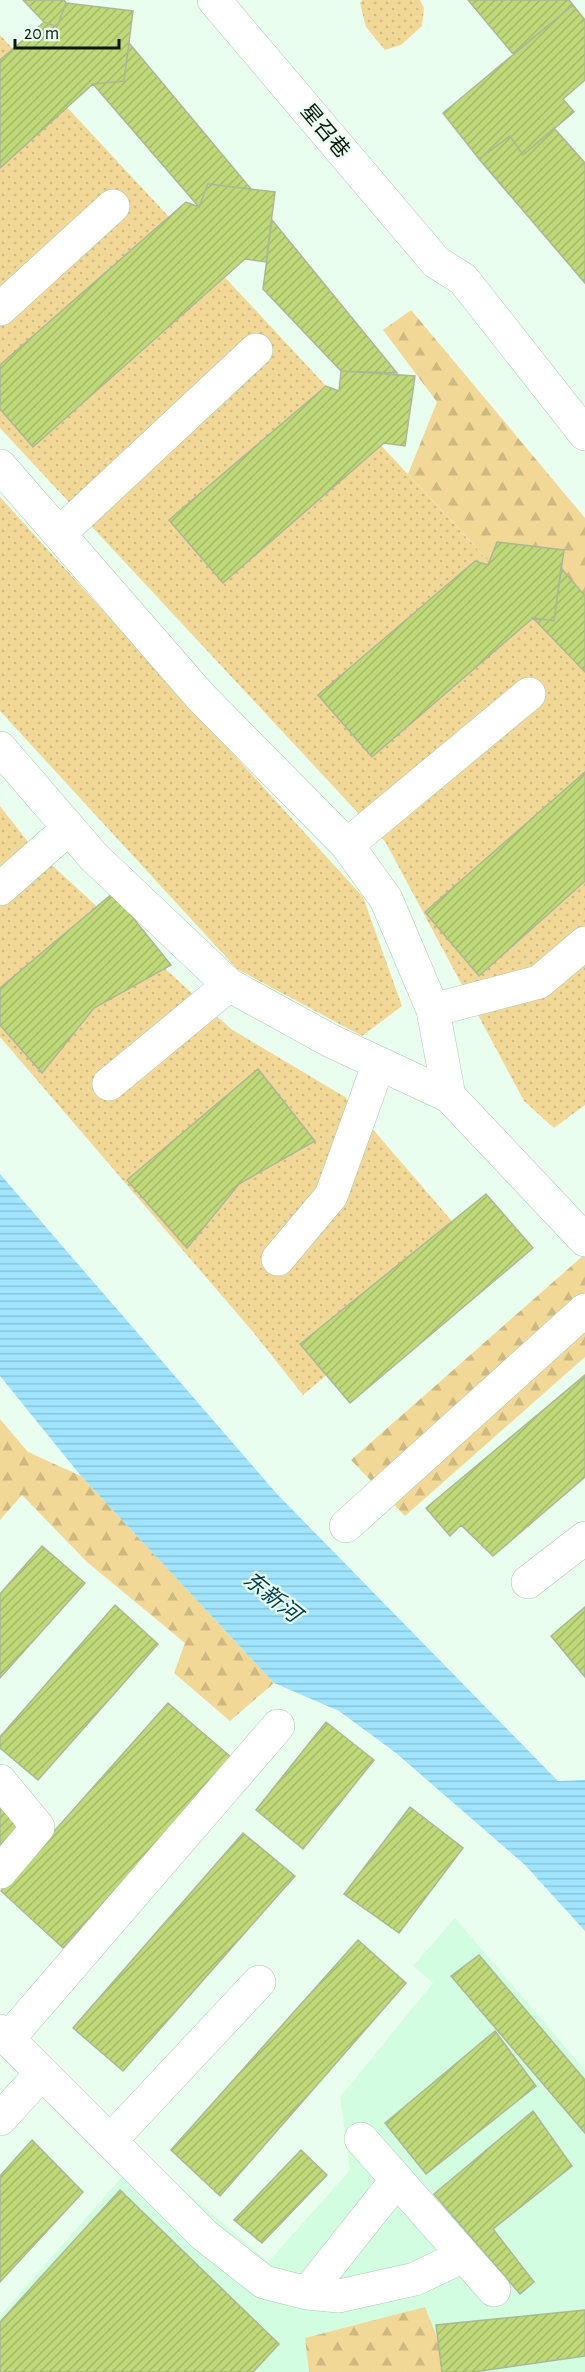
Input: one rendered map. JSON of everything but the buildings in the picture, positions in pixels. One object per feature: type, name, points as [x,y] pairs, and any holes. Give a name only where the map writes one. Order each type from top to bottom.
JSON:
[{"type":"street","name":"星召巷","points":[[214,0],[436,262],[463,279],[585,434]]},
{"type":"street","points":[[0,309],[113,206]]},
{"type":"street","points":[[59,534],[256,350]]},
{"type":"street","points":[[0,466],[200,696],[347,845],[386,899],[433,1010],[449,1096]]},
{"type":"street","points":[[347,845],[529,694]]},
{"type":"street","points":[[0,748],[94,857],[228,985],[331,1041],[449,1096],[585,1240]]},
{"type":"street","points":[[0,889],[69,828]]},
{"type":"street","points":[[433,1010],[539,982],[585,943]]},
{"type":"street","points":[[109,1084],[228,985]]},
{"type":"street","points":[[278,1259],[331,1196],[379,1063]]},
{"type":"street","points":[[346,1526],[585,1310]]},
{"type":"street","points":[[528,1582],[585,1538]]},
{"type":"street","points":[[278,1726],[4,2035],[204,2235],[264,2282],[307,2293],[339,2296],[416,2279],[463,2256]]},
{"type":"street","points":[[0,1781],[38,1827],[0,1872]]},
{"type":"street","points":[[110,2141],[259,1982]]},
{"type":"street","points":[[0,2120],[42,2073]]},
{"type":"street","points":[[361,2139],[494,2290]]},
{"type":"street","points":[[307,2293],[396,2181]]},
{"type":"shaded area","points":[[455,1918],[585,2070],[585,2372],[0,2372],[0,2316],[142,2154],[268,2262],[350,2170],[340,2097],[433,1983],[413,1966]]},
{"type":"green space","points":[[362,0],[420,0],[424,8],[422,26],[401,45],[385,50],[366,27],[360,3]]},
{"type":"green space","points":[[0,35],[585,665],[585,1105],[554,1128],[524,1101],[386,843],[0,428]]},
{"type":"green space","points":[[411,310],[585,518],[585,665],[408,474],[437,402],[383,330]]},
{"type":"green space","points":[[0,497],[363,897],[402,1006],[362,1036],[237,969],[0,711]]},
{"type":"green space","points":[[0,806],[32,847],[231,1029],[345,1097],[476,1249],[303,1395],[253,1332],[0,1037]]},
{"type":"green space","points":[[585,1254],[585,1357],[405,1516],[351,1460]]},
{"type":"green space","points":[[0,1419],[28,1452],[81,1476],[274,1683],[230,1721],[174,1673],[185,1643],[87,1562],[22,1495],[0,1520]]},
{"type":"green space","points":[[425,2307],[451,2372],[309,2372],[305,2338]]},
{"type":"water","name":"东新河","points":[[0,1174],[277,1494],[558,1781],[585,1780],[585,1931],[525,1865],[396,1753],[339,1711],[274,1683],[81,1476],[0,1376]]}]
